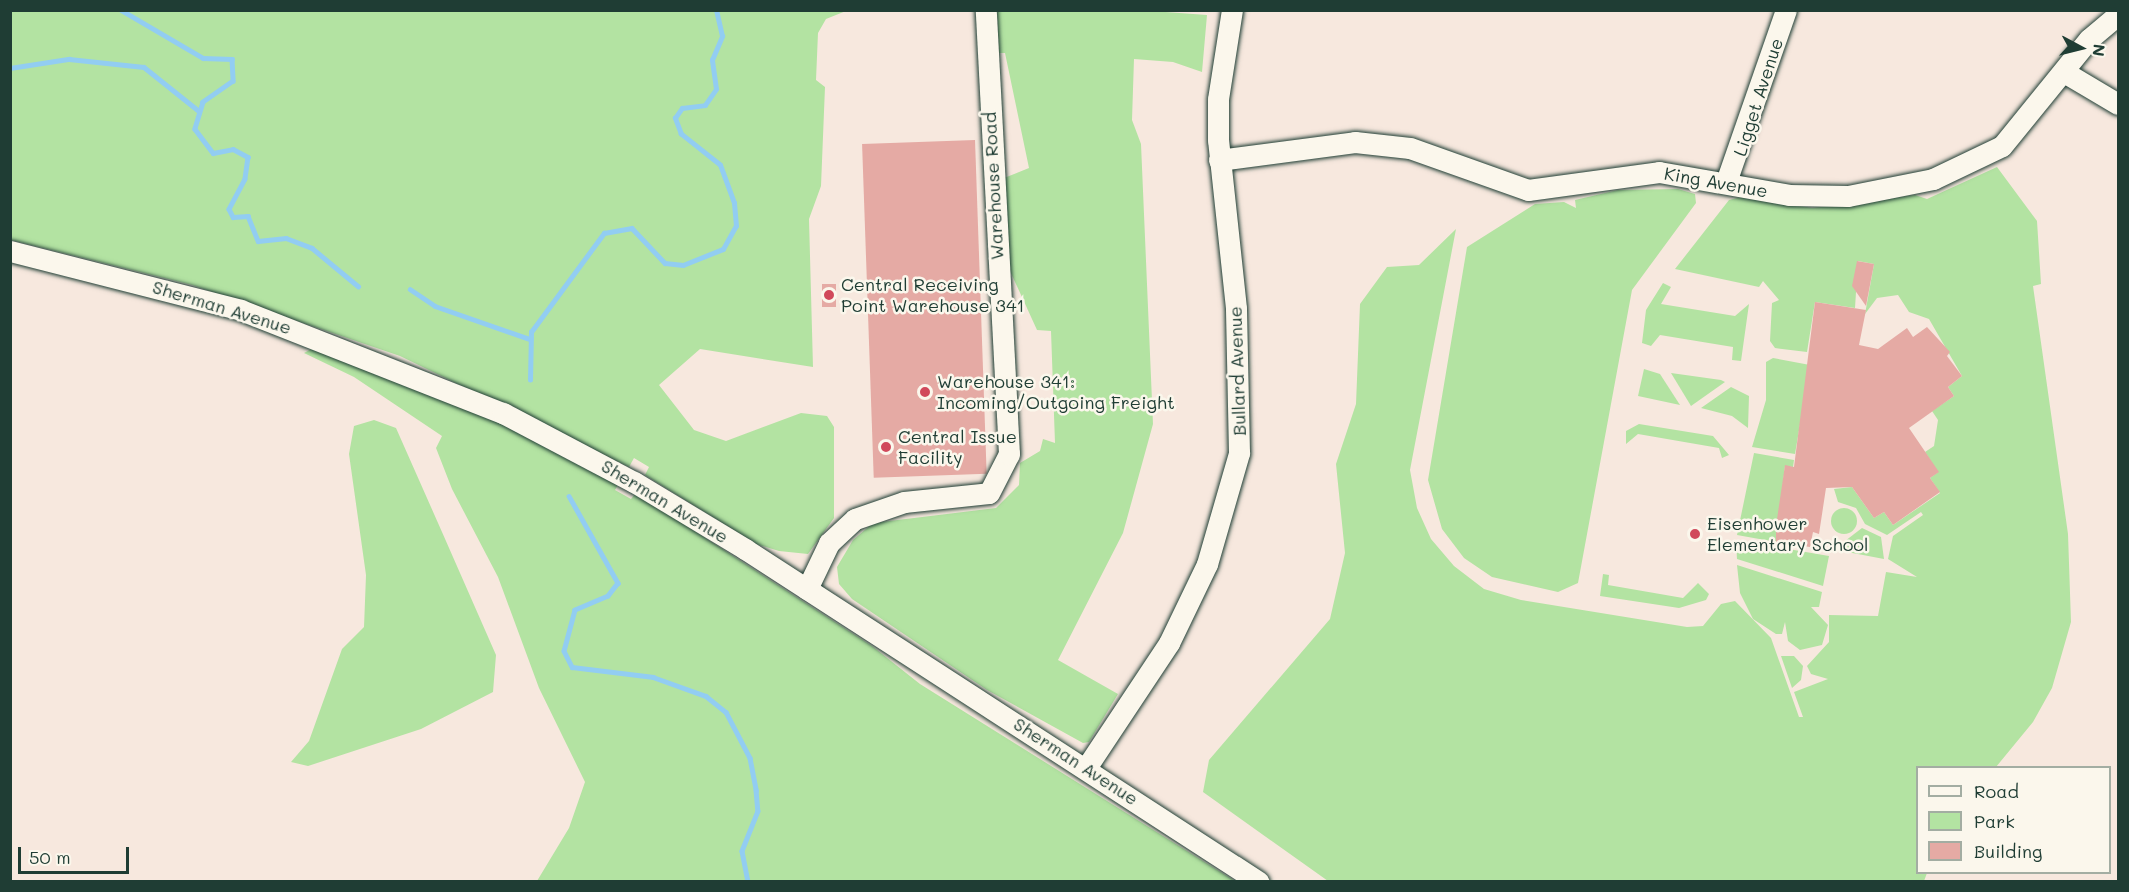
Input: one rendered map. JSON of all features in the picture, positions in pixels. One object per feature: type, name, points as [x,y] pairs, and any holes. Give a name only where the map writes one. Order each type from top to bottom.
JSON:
[{"type":"street","name":"Warehouse Road","points":[[807,589],[829,543],[855,519],[904,502],[989,493],[1009,454],[986,10]]},
{"type":"street","name":"Bullard Avenue","points":[[1086,768],[1169,644],[1207,564],[1239,453],[1238,342],[1220,160],[1218,99],[1232,10]]},
{"type":"street","name":"Ligget Avenue","points":[[1726,182],[1786,10]]},
{"type":"street","name":"King Avenue","points":[[1220,160],[1356,142],[1410,148],[1528,190],[1659,172],[1816,197],[1933,179],[2002,146],[2089,39],[2118,15]]},
{"type":"street","points":[[2064,72],[2118,104]]},
{"type":"street","name":"Sherman Avenue","points":[[10,250],[241,310],[439,385],[601,463],[807,589],[1259,882]]},
{"type":"green space","points":[[1138,10],[1207,15],[1202,72],[1173,62],[1134,59],[1132,120],[1141,144],[1153,424],[1123,533],[1058,660],[1118,694],[1089,742],[1083,743],[987,690],[852,599],[839,584],[837,567],[853,540],[873,523],[996,508],[1019,485],[1020,463],[1040,451],[1043,439],[1055,443],[1051,331],[1037,330],[1010,271],[1004,178],[1029,168],[1005,53],[999,53],[997,11]]},
{"type":"green space","points":[[11,11],[846,11],[826,19],[818,33],[816,80],[825,87],[821,186],[809,219],[813,367],[700,349],[659,385],[694,430],[726,441],[801,413],[827,416],[834,427],[834,518],[808,554],[779,551],[756,544],[645,475],[649,467],[634,458],[629,467],[400,356],[192,285],[11,240]]},
{"type":"green space","points":[[1997,167],[2037,221],[2041,284],[2033,286],[2068,534],[2071,622],[2052,688],[2033,722],[1997,766],[1916,766],[1916,874],[1927,874],[1924,881],[1328,881],[1203,792],[1209,760],[1330,619],[1345,553],[1336,464],[1356,404],[1360,304],[1387,267],[1419,265],[1456,229],[1410,470],[1417,508],[1431,539],[1454,566],[1484,589],[1521,600],[1687,627],[1703,626],[1721,604],[1735,601],[1771,638],[1799,717],[1803,717],[1794,692],[1828,679],[1811,674],[1807,666],[1829,642],[1829,615],[1878,616],[1886,572],[1917,577],[1888,559],[1893,536],[1923,515],[1921,512],[1887,535],[1865,524],[1856,508],[1838,502],[1834,489],[1852,487],[1874,518],[1884,512],[1893,525],[1940,493],[1930,478],[1938,472],[1925,452],[1934,446],[1938,420],[1932,411],[1954,396],[1948,387],[1962,376],[1929,319],[1909,312],[1898,295],[1877,298],[1865,314],[1874,264],[1858,261],[1855,308],[1815,302],[1807,352],[1775,348],[1770,341],[1772,303],[1779,300],[1763,281],[1759,287],[1675,269],[1729,200],[1745,196],[1812,208],[1915,195],[1927,199]]},
{"type":"green space","points":[[1678,189],[1695,194],[1696,203],[1632,290],[1578,583],[1558,592],[1492,577],[1464,558],[1442,529],[1428,480],[1467,247],[1535,204],[1564,202],[1576,208],[1575,200],[1618,190]]},
{"type":"green space","points":[[1663,283],[1671,287],[1661,304],[1735,316],[1749,304],[1741,361],[1732,360],[1733,347],[1660,335],[1651,346],[1642,343],[1646,310]]},
{"type":"green space","points":[[317,346],[510,427],[619,483],[615,490],[631,499],[636,493],[872,646],[920,684],[1235,881],[537,881],[569,828],[585,782],[539,688],[498,577],[452,489],[436,448],[442,436],[354,377],[304,353]]},
{"type":"green space","points":[[1773,358],[1810,365],[1795,454],[1752,447],[1766,400],[1766,362]]},
{"type":"green space","points":[[1644,369],[1660,374],[1680,405],[1638,396]]},
{"type":"green space","points":[[1671,373],[1721,380],[1725,382],[1691,406]]},
{"type":"green space","points":[[1731,387],[1749,396],[1748,428],[1732,416],[1701,408]]},
{"type":"green space","points":[[374,420],[396,428],[496,655],[493,692],[421,729],[308,766],[291,762],[309,741],[342,649],[364,627],[366,575],[349,454],[354,426]]},
{"type":"green space","points":[[1639,424],[1713,436],[1729,455],[1722,458],[1719,448],[1638,434],[1626,444],[1626,431]]},
{"type":"green space","points":[[1754,453],[1794,460],[1793,467],[1785,466],[1776,542],[1737,535]]},
{"type":"green space","points":[[1844,508],[1853,512],[1857,521],[1853,530],[1844,534],[1835,530],[1831,521],[1835,512]]},
{"type":"green space","points":[[1862,528],[1881,537],[1884,559],[1842,551],[1845,541]]},
{"type":"green space","points":[[1736,540],[1829,556],[1823,586],[1737,559]]},
{"type":"green space","points":[[1737,565],[1822,592],[1819,607],[1811,607],[1828,625],[1822,645],[1800,650],[1788,641],[1785,622],[1782,634],[1776,634],[1753,619],[1740,593]]},
{"type":"green space","points":[[1603,574],[1609,575],[1608,585],[1683,598],[1698,583],[1709,594],[1706,600],[1679,608],[1600,596]]},
{"type":"green space","points":[[1781,656],[1794,656],[1803,666],[1801,680],[1792,688]]},
{"type":"building","name":"Warehouse 341: Incoming/Outgoing Freight","points":[[975,140],[987,474],[874,478],[862,144]]},
{"type":"building","points":[[1857,261],[1874,264],[1866,306],[1852,286]]},
{"type":"building","name":"Central Receiving Point Warehouse 341","points":[[822,284],[836,284],[836,307],[822,307]]},
{"type":"building","name":"Eisenhower Elementary School","points":[[1815,302],[1866,310],[1859,345],[1878,349],[1907,328],[1913,337],[1927,327],[1950,352],[1947,356],[1962,376],[1948,387],[1954,396],[1909,428],[1939,472],[1930,478],[1940,492],[1893,525],[1884,512],[1874,518],[1852,487],[1826,488],[1819,534],[1813,532],[1810,547],[1776,542],[1776,526],[1785,465],[1794,467]]},
{"type":"waterway","points":[[121,10],[203,58],[232,59],[233,81],[203,102],[195,129],[213,153],[233,149],[248,157],[245,179],[229,209],[233,217],[248,216],[258,241],[286,238],[312,248],[358,286]]},
{"type":"waterway","points":[[530,380],[531,332],[604,233],[632,228],[665,263],[683,265],[723,249],[736,226],[734,203],[720,165],[681,134],[675,118],[682,108],[705,105],[716,89],[712,60],[722,36],[716,10]]},
{"type":"waterway","points":[[10,68],[69,59],[144,67],[199,111]]},
{"type":"waterway","points":[[410,289],[435,306],[530,339]]},
{"type":"waterway","points":[[569,496],[618,583],[608,596],[575,610],[564,651],[572,667],[653,677],[706,696],[726,712],[750,758],[756,790],[758,811],[742,851],[748,882]]},
{"type":"place","name":"Central Receiving Point Warehouse 341","points":[[829,295]]},
{"type":"place","name":"Warehouse 341: Incoming/Outgoing Freight","points":[[925,392]]},
{"type":"place","name":"Central Issue Facility","points":[[886,447]]},
{"type":"place","name":"Eisenhower Elementary School","points":[[1695,534]]}]
